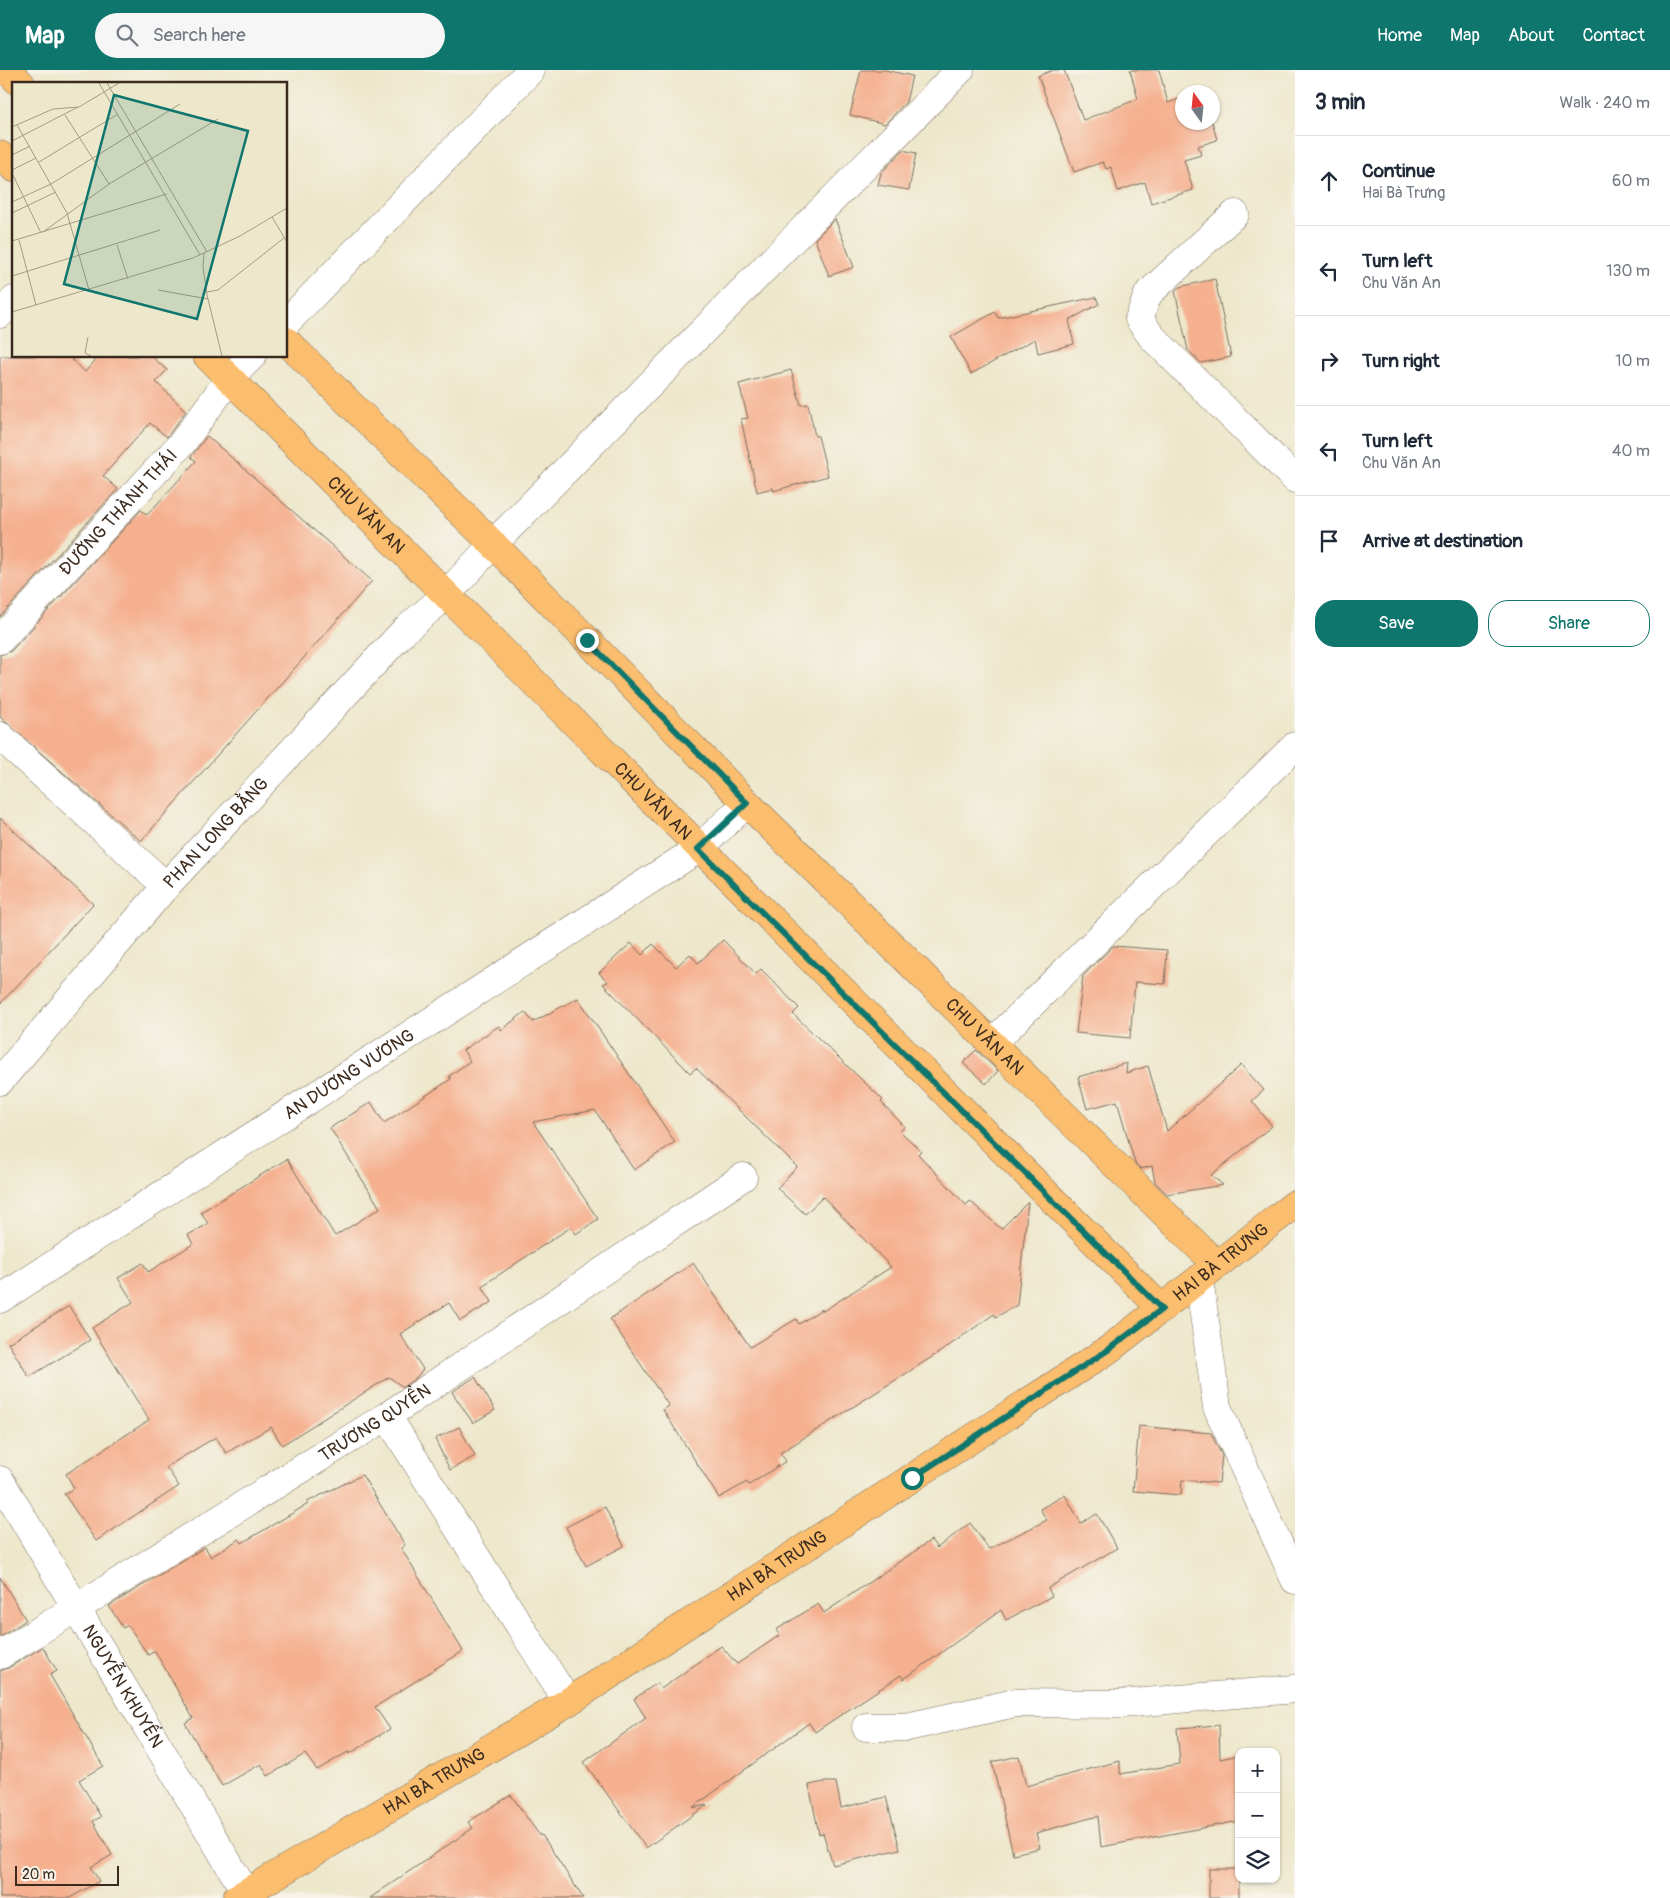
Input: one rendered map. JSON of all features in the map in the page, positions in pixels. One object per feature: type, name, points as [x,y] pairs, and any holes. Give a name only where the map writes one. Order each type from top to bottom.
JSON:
[{"type":"main road","points":[[8,70],[20,82]]},
{"type":"main road","points":[[0,155],[12,166]]},
{"type":"main road","name":"CHU VĂN AN","points":[[288,343],[493,544],[747,803],[992,1043],[1208,1272]]},
{"type":"main road","name":"CHU VĂN AN","points":[[209,358],[698,849],[1162,1309]]},
{"type":"main road","name":"HAI BÀ TRƯNG","points":[[241,1895],[568,1702],[1108,1350],[1295,1204]]},
{"type":"street","points":[[288,320],[531,70]]},
{"type":"street","name":"PHAN LONG BẰNG","points":[[0,1081],[166,886],[404,631],[445,596],[493,544],[960,70]]},
{"type":"street","points":[[1235,214],[1148,294],[1139,319],[1152,337],[1295,479]]},
{"type":"street","points":[[0,314],[12,302]]},
{"type":"street","name":"ĐƯỜNG THÀNH THÁI","points":[[0,640],[182,443],[230,378],[250,358]]},
{"type":"street","points":[[0,736],[166,886]]},
{"type":"street","points":[[992,1043],[1295,746]]},
{"type":"street","name":"AN DƯƠNG VƯƠNG","points":[[0,1299],[698,849],[747,803]]},
{"type":"street","name":"TRƯƠNG QUYỀN","points":[[0,1655],[387,1416],[743,1177]]},
{"type":"street","points":[[1208,1272],[1217,1406],[1295,1580]]},
{"type":"street","points":[[387,1416],[568,1702]]},
{"type":"street","name":"NGUYỄN KHUYẾN","points":[[0,1480],[77,1608],[241,1895]]},
{"type":"street","points":[[866,1727],[907,1727],[1015,1703],[1121,1704],[1295,1689]]},
{"type":"building","points":[[861,70],[885,70],[912,76],[906,102],[885,124],[850,115]]},
{"type":"building","points":[[1053,70],[1064,70],[1083,120],[1138,99],[1130,70],[1159,70],[1168,103],[1175,100],[1175,130],[1214,130],[1217,140],[1198,146],[1201,155],[1184,160],[1193,190],[1151,203],[1145,182],[1118,191],[1111,167],[1106,169],[1103,162],[1074,172],[1038,76]]},
{"type":"building","points":[[903,150],[916,153],[909,190],[878,185],[881,173]]},
{"type":"building","points":[[835,219],[854,267],[829,276],[815,239]]},
{"type":"building","points":[[1215,279],[1231,357],[1201,363],[1188,350],[1175,291],[1179,287]]},
{"type":"building","points":[[1096,297],[1099,304],[1069,320],[1074,344],[1038,353],[1035,339],[971,374],[951,337],[995,312],[998,318]]},
{"type":"building","points":[[0,356],[12,356],[12,358],[70,358],[85,372],[97,358],[153,358],[167,370],[156,382],[186,411],[167,437],[150,423],[103,476],[118,489],[0,617]]},
{"type":"building","points":[[791,370],[801,405],[808,404],[815,436],[818,436],[828,476],[773,491],[773,488],[757,492],[741,419],[748,418],[739,384]]},
{"type":"building","points":[[207,436],[372,581],[141,841],[0,717],[0,655],[11,651],[141,510],[147,515],[196,461],[191,457]]},
{"type":"building","points":[[0,818],[93,904],[0,1004]]},
{"type":"building","points":[[723,940],[756,974],[761,969],[799,1008],[793,1014],[883,1100],[881,1102],[905,1127],[900,1131],[921,1151],[918,1154],[966,1205],[970,1201],[1001,1229],[1028,1202],[1017,1305],[996,1317],[994,1314],[940,1352],[780,1453],[786,1461],[749,1485],[747,1482],[719,1498],[663,1410],[669,1406],[610,1319],[693,1263],[750,1347],[796,1319],[799,1324],[822,1309],[823,1311],[891,1267],[823,1197],[805,1214],[777,1188],[797,1167],[696,1068],[690,1073],[603,984],[608,982],[599,973],[631,943],[642,955],[653,944],[676,967],[690,954],[698,963]]},
{"type":"building","points":[[1113,946],[1167,950],[1165,984],[1135,982],[1130,1038],[1076,1033],[1083,976]]},
{"type":"building","points":[[578,998],[675,1142],[634,1170],[595,1110],[533,1122],[598,1219],[576,1234],[571,1227],[482,1286],[492,1302],[460,1321],[449,1303],[400,1334],[423,1369],[417,1377],[403,1387],[389,1377],[282,1445],[271,1427],[226,1453],[216,1437],[166,1467],[179,1486],[96,1541],[64,1494],[74,1488],[66,1474],[149,1420],[92,1328],[133,1302],[118,1278],[143,1263],[148,1272],[193,1244],[188,1235],[208,1224],[201,1212],[287,1159],[335,1236],[380,1208],[330,1128],[371,1102],[384,1123],[451,1079],[449,1076],[470,1061],[463,1050],[499,1026],[501,1030],[525,1012],[533,1022]]},
{"type":"building","points":[[976,1050],[998,1071],[986,1084],[963,1063]]},
{"type":"building","points":[[1127,1063],[1126,1073],[1148,1066],[1167,1131],[1241,1065],[1264,1090],[1252,1101],[1272,1126],[1211,1175],[1223,1185],[1167,1194],[1155,1182],[1152,1166],[1141,1169],[1135,1163],[1117,1101],[1087,1109],[1078,1077]]},
{"type":"building","points":[[69,1306],[90,1340],[29,1377],[8,1343]]},
{"type":"building","points":[[475,1377],[495,1410],[473,1423],[452,1392]]},
{"type":"building","points":[[1139,1426],[1211,1433],[1222,1456],[1219,1483],[1182,1480],[1181,1495],[1133,1491]]},
{"type":"building","points":[[459,1427],[475,1456],[450,1470],[435,1439]]},
{"type":"building","points":[[362,1475],[405,1545],[401,1548],[463,1651],[375,1707],[390,1729],[349,1754],[348,1752],[317,1770],[305,1754],[268,1776],[261,1764],[222,1786],[185,1723],[193,1718],[155,1651],[148,1655],[128,1625],[123,1628],[109,1606],[205,1547],[211,1557],[239,1539],[242,1543],[308,1504],[307,1502]]},
{"type":"building","points":[[1065,1495],[1081,1523],[1097,1514],[1117,1548],[1048,1588],[1052,1596],[1006,1620],[1001,1610],[904,1679],[901,1675],[815,1732],[809,1723],[692,1808],[707,1805],[646,1848],[584,1762],[646,1718],[634,1699],[657,1683],[661,1689],[721,1646],[737,1664],[780,1635],[776,1630],[818,1604],[824,1613],[931,1540],[937,1548],[970,1523],[989,1549],[1047,1520],[1040,1509]]},
{"type":"building","points":[[605,1507],[624,1546],[586,1566],[566,1527]]},
{"type":"building","points":[[0,1577],[26,1620],[0,1637]]},
{"type":"building","points":[[43,1647],[57,1671],[50,1675],[103,1766],[79,1780],[101,1817],[93,1821],[112,1855],[91,1867],[99,1881],[70,1898],[0,1898],[0,1671]]},
{"type":"building","points":[[1219,1725],[1220,1759],[1235,1756],[1235,1822],[1101,1847],[1098,1816],[1036,1833],[1040,1848],[1013,1854],[992,1762],[1019,1756],[1026,1786],[1120,1761],[1120,1774],[1180,1764],[1177,1728]]},
{"type":"building","points":[[836,1782],[841,1808],[886,1797],[900,1849],[833,1865],[823,1833],[819,1834],[809,1785]]},
{"type":"building","points":[[511,1795],[540,1836],[542,1835],[583,1898],[370,1898],[473,1828],[468,1822]]},
{"type":"building","points":[[1209,1869],[1235,1869],[1235,1883],[1239,1883],[1239,1898],[1209,1898]]},
{"type":"route","points":[[587,640],[747,803],[698,849],[1162,1309],[1108,1350],[912,1478]]}]
